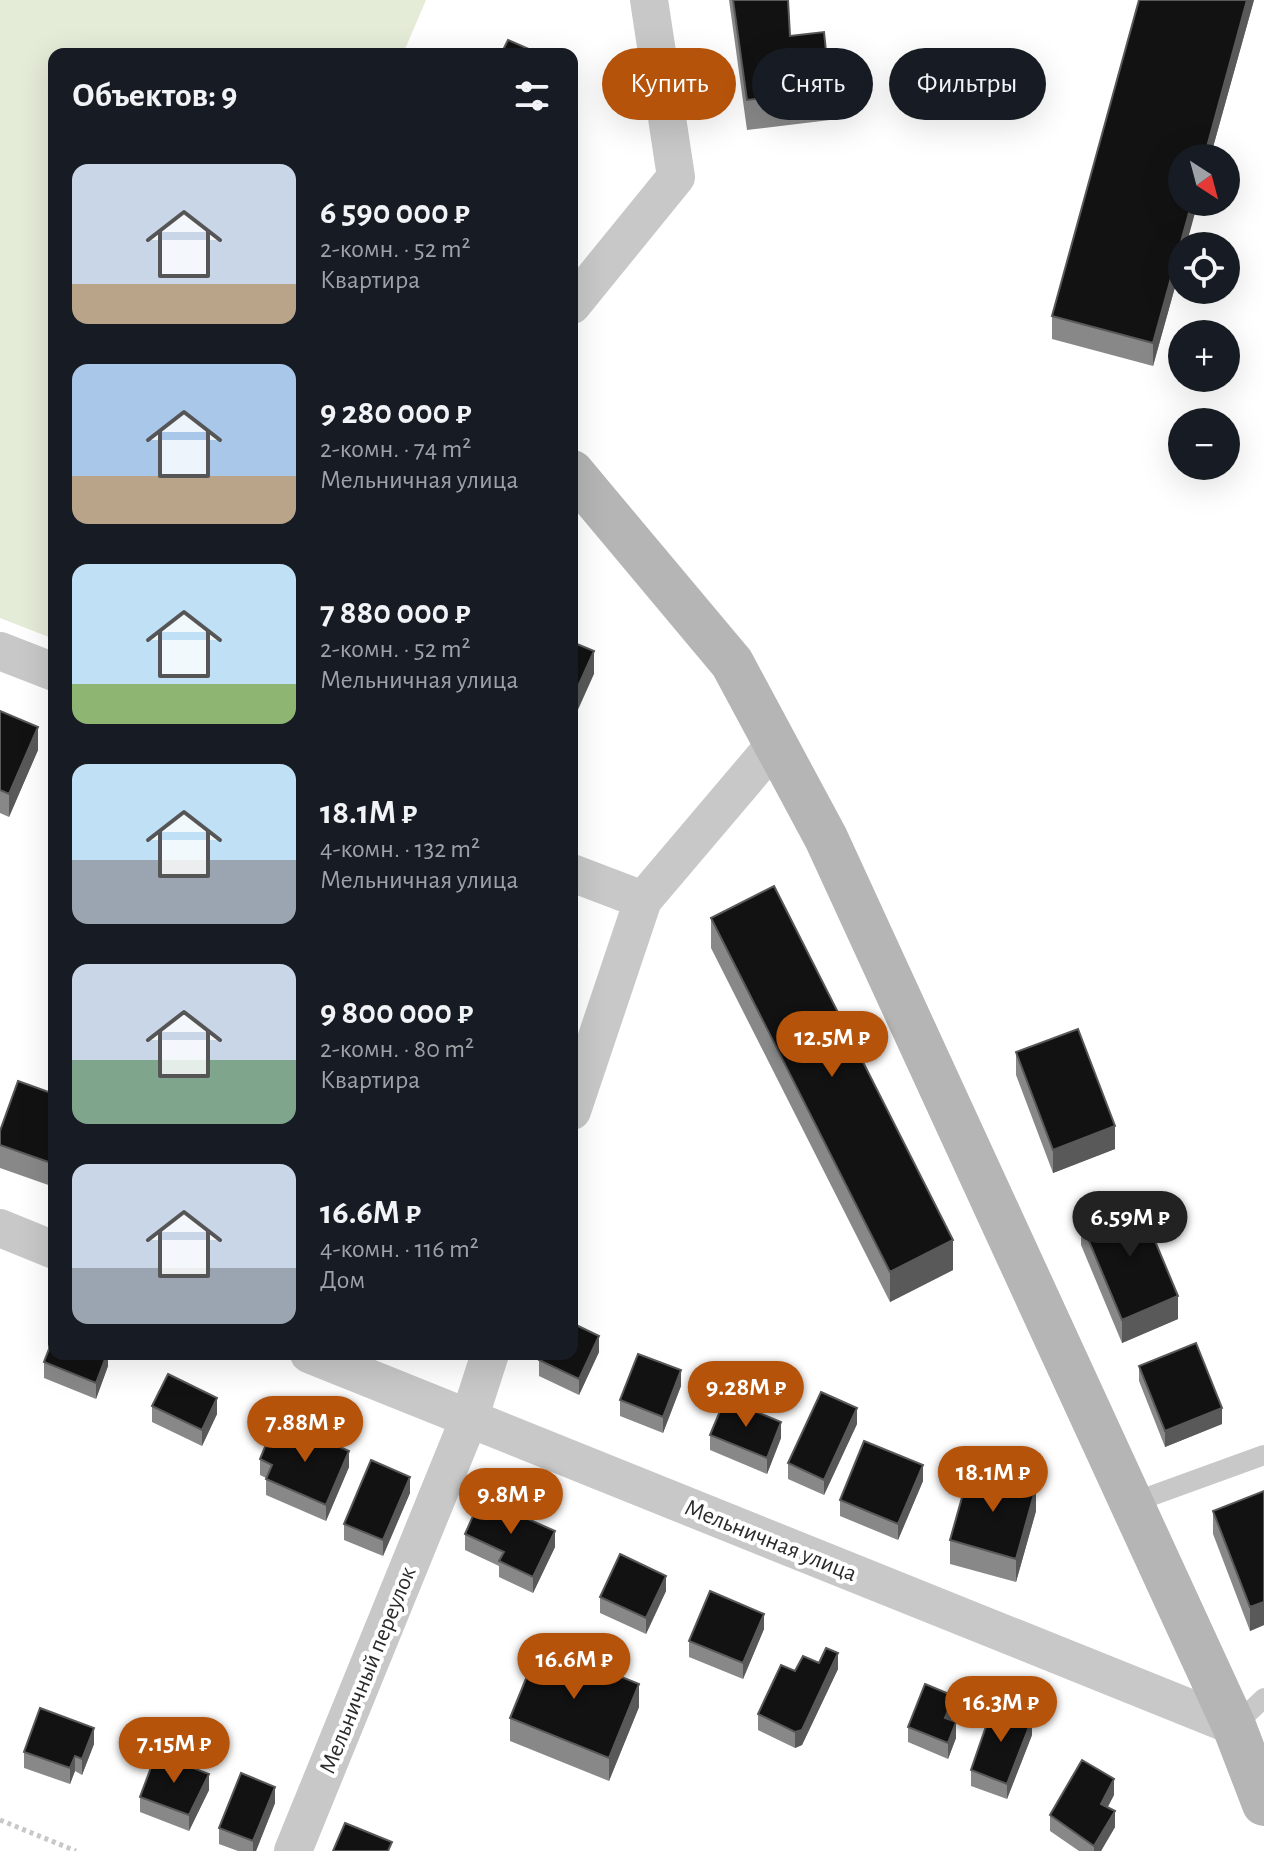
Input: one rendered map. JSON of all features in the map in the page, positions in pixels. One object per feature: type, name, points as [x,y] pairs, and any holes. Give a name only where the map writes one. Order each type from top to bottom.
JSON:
[{"type":"street","points":[[578,298],[676,177],[649,0]]},
{"type":"street","points":[[578,479],[732,663],[777,742],[826,838],[1129,1504],[1249,1712],[1264,1804]]},
{"type":"street","points":[[0,651],[48,670]]},
{"type":"street","points":[[578,1093],[643,900],[777,742]]},
{"type":"street","points":[[578,875],[643,900]]},
{"type":"street","points":[[0,1228],[48,1248]]},
{"type":"street","name":"Мельничная улица","points":[[324,1360],[469,1419],[1249,1712]]},
{"type":"street","name":"Мельничный переулок","points":[[293,1851],[469,1419],[488,1360]]},
{"type":"lane","points":[[1129,1504],[1264,1455]]},
{"type":"path","points":[[0,1820],[76,1851]]},
{"type":"green space","points":[[0,0],[426,0],[406,48],[48,48],[48,637],[0,618]]},
{"type":"building","points":[[733,0],[788,0],[790,36],[824,32],[826,48],[752,48],[752,99],[747,100]]},
{"type":"building","points":[[1139,0],[1247,0],[1208,144],[1168,144],[1168,216],[1188,216],[1184,232],[1168,232],[1168,289],[1153,343],[1052,316]]},
{"type":"building","points":[[508,40],[526,48],[504,48]]},
{"type":"building","points":[[578,644],[594,651],[578,687]]},
{"type":"building","points":[[0,711],[38,727],[9,794],[0,790]]},
{"type":"building","points":[[774,886],[953,1240],[890,1272],[711,918]]},
{"type":"building","points":[[1078,1029],[1115,1126],[1053,1150],[1016,1052]]},
{"type":"building","points":[[18,1081],[48,1092],[48,1162],[0,1145],[0,1131]]},
{"type":"building","points":[[1137,1198],[1178,1296],[1122,1320],[1081,1222]]},
{"type":"building","points":[[578,1326],[599,1336],[579,1379],[539,1360],[578,1360]]},
{"type":"building","points":[[1196,1343],[1222,1408],[1165,1431],[1139,1366]]},
{"type":"building","points":[[48,1352],[48,1360],[105,1360],[96,1383],[44,1362]]},
{"type":"building","points":[[638,1354],[681,1370],[663,1417],[620,1400]]},
{"type":"building","points":[[168,1374],[217,1398],[202,1430],[152,1406]]},
{"type":"building","points":[[821,1392],[857,1408],[824,1480],[788,1463]]},
{"type":"building","points":[[725,1399],[781,1422],[767,1458],[710,1435]]},
{"type":"building","points":[[288,1424],[349,1451],[326,1505],[266,1479],[272,1465],[260,1459],[269,1437],[280,1442]]},
{"type":"building","points":[[864,1441],[923,1465],[898,1524],[840,1500]]},
{"type":"building","points":[[371,1460],[410,1477],[383,1540],[344,1524]]},
{"type":"building","points":[[970,1469],[1036,1487],[1016,1559],[950,1540]]},
{"type":"building","points":[[1264,1491],[1264,1602],[1250,1607],[1213,1511]]},
{"type":"building","points":[[481,1498],[555,1531],[533,1577],[499,1561],[504,1552],[465,1534]]},
{"type":"building","points":[[620,1554],[666,1576],[646,1618],[600,1597]]},
{"type":"building","points":[[710,1591],[764,1614],[743,1663],[689,1641]]},
{"type":"building","points":[[540,1644],[639,1684],[609,1758],[510,1718]]},
{"type":"building","points":[[826,1648],[838,1653],[802,1730],[795,1732],[758,1714],[781,1665],[795,1671],[803,1656],[819,1663]]},
{"type":"building","points":[[925,1684],[954,1696],[945,1718],[956,1722],[948,1743],[908,1727]]},
{"type":"building","points":[[993,1706],[1032,1719],[1007,1784],[971,1770]]},
{"type":"building","points":[[40,1708],[94,1728],[82,1759],[75,1756],[70,1768],[24,1752]]},
{"type":"building","points":[[156,1754],[209,1774],[189,1815],[140,1797]]},
{"type":"building","points":[[1082,1760],[1114,1779],[1101,1804],[1115,1811],[1094,1846],[1050,1815]]},
{"type":"building","points":[[241,1773],[275,1787],[253,1841],[219,1828]]},
{"type":"building","points":[[345,1823],[392,1842],[388,1851],[333,1851]]}]
